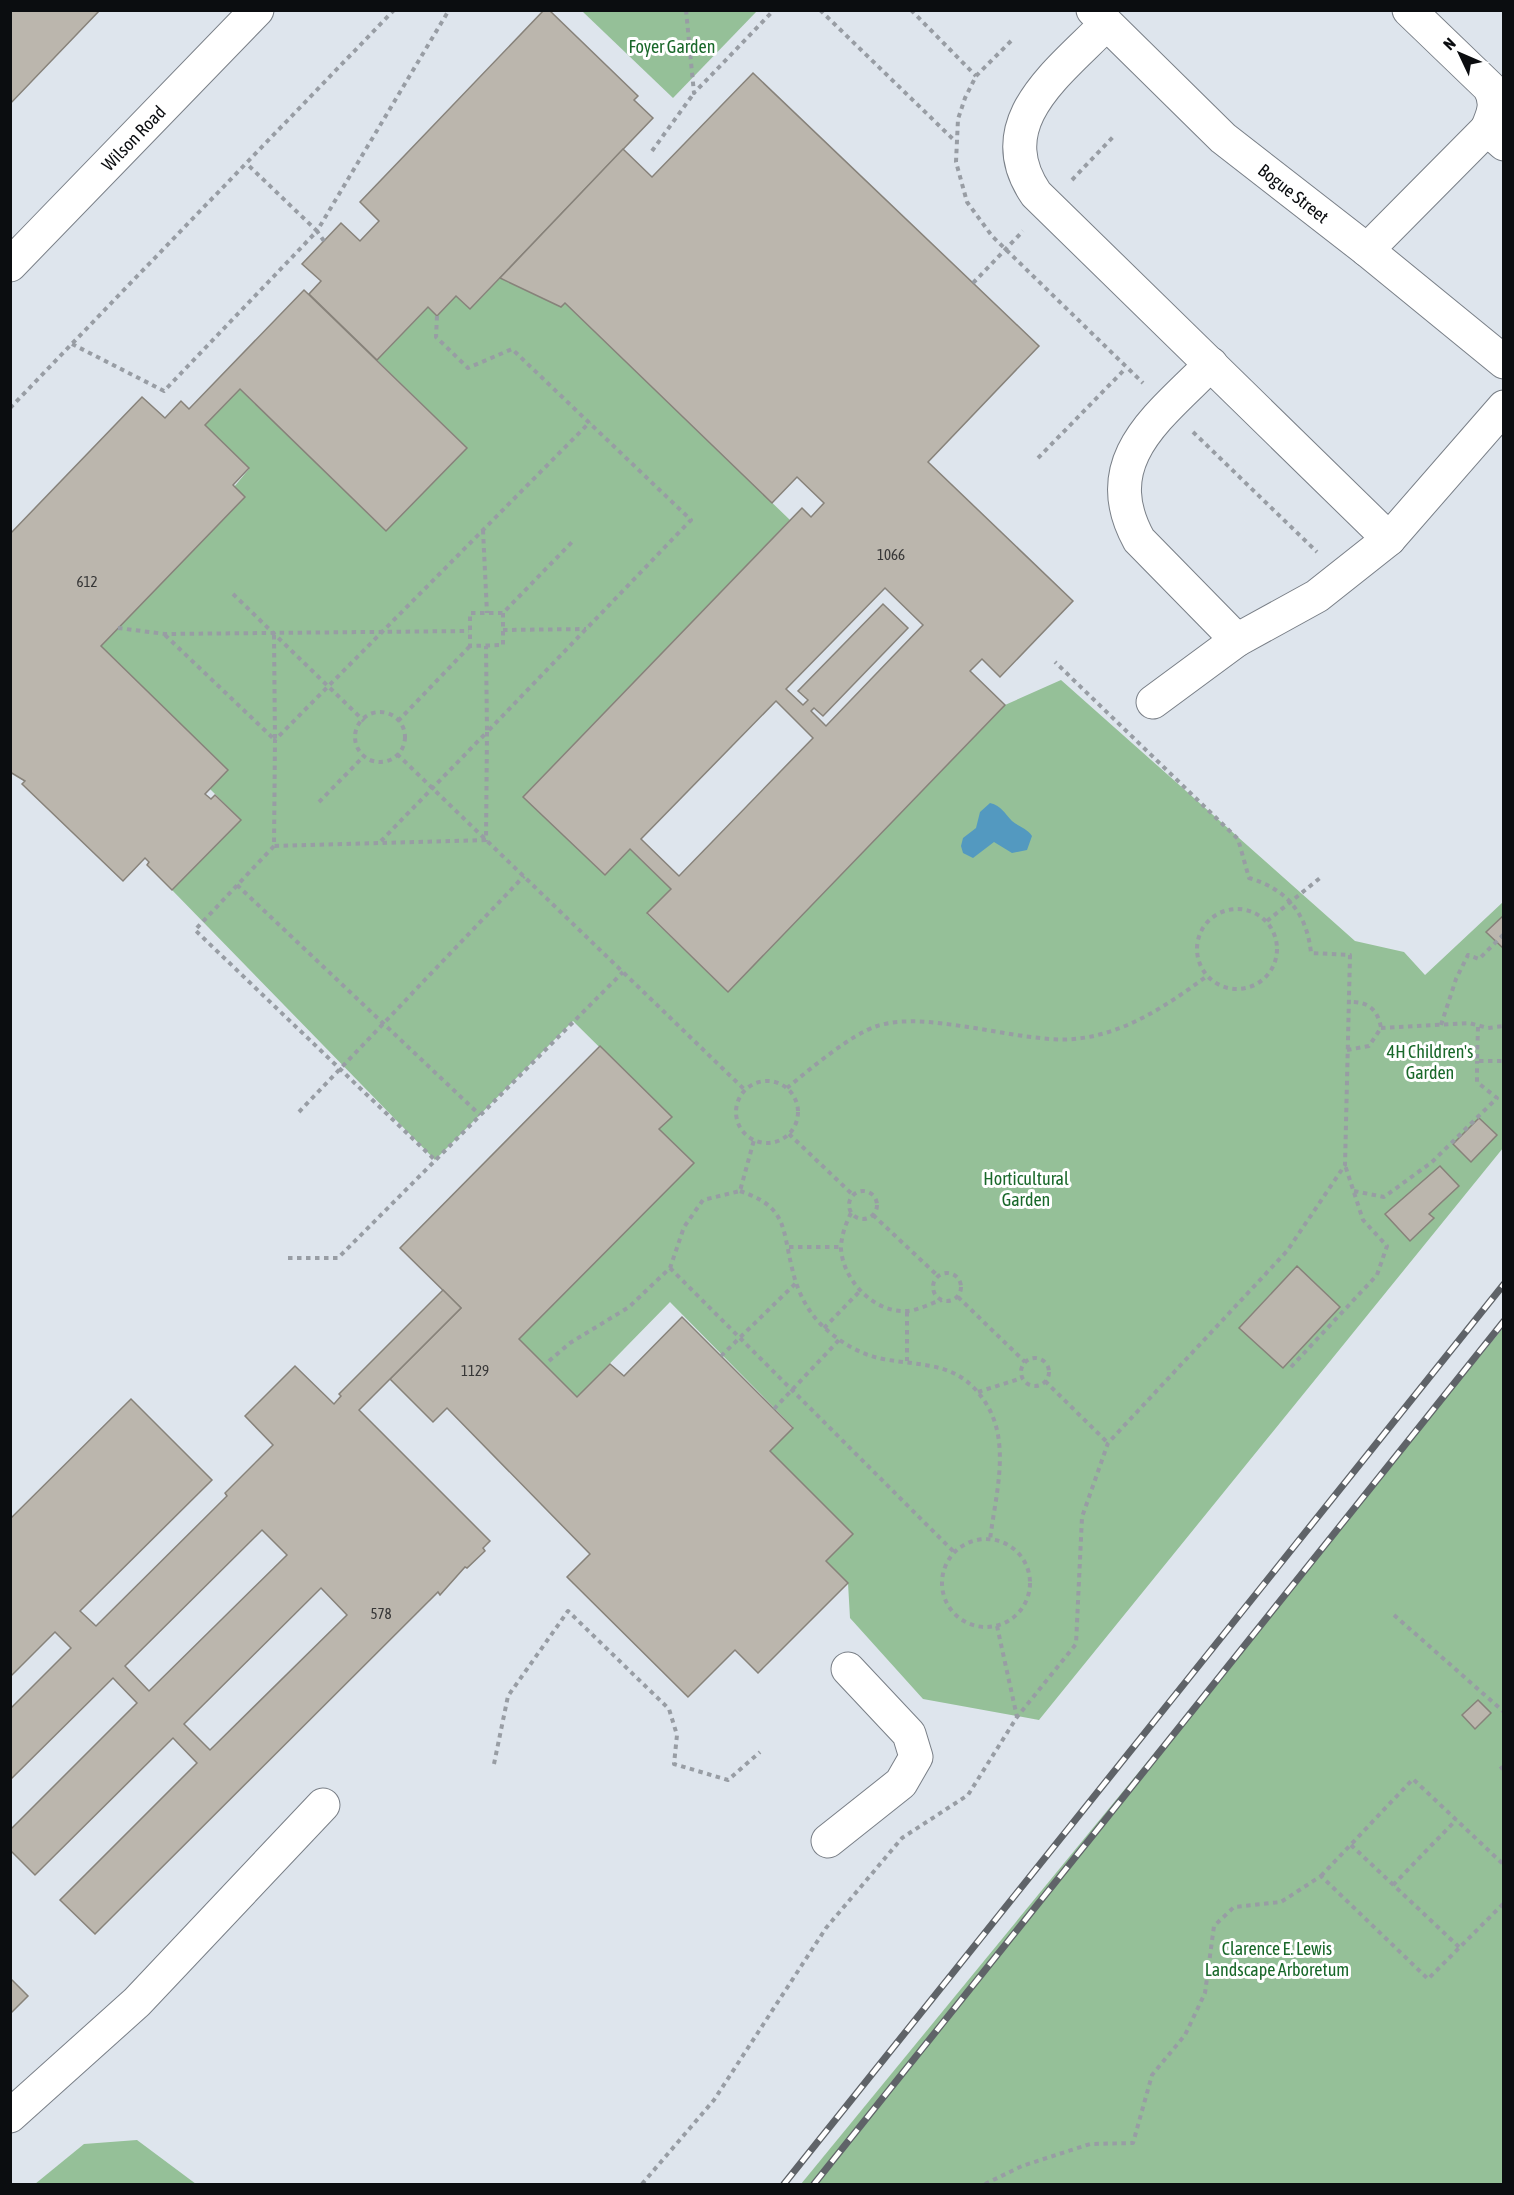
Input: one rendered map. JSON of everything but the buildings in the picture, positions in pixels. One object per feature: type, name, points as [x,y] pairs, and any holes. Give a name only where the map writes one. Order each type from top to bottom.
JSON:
[{"type":"street","name":"Wilson Road","points":[[10,265],[257,10]]},
{"type":"street","points":[[1368,250],[1495,137],[1496,91],[1409,10]]},
{"type":"street","points":[[1099,17],[1027,111],[1018,146],[1021,164],[1036,194],[1389,539]]},
{"type":"street","name":"Bogue Street","points":[[1099,17],[1223,138],[1368,250],[1503,362]]},
{"type":"street","points":[[1211,364],[1146,431],[1127,464],[1124,503],[1130,522],[1152,555],[1237,640]]},
{"type":"street","points":[[1153,702],[1237,640],[1317,597],[1389,539],[1503,406]]},
{"type":"street","points":[[828,1841],[901,1783],[916,1757],[909,1734],[848,1669]]},
{"type":"street","points":[[10,2116],[137,2001],[323,1805]]},
{"type":"path","points":[[10,408],[394,10]]},
{"type":"path","points":[[72,344],[164,391],[317,231],[448,10]]},
{"type":"path","points":[[686,10],[694,93]]},
{"type":"path","points":[[652,151],[694,93],[774,10]]},
{"type":"path","points":[[820,10],[955,141]]},
{"type":"path","points":[[911,10],[976,76]]},
{"type":"path","points":[[1011,41],[976,76],[964,98],[955,141],[960,182],[978,220],[1126,368],[1342,576]]},
{"type":"path","points":[[246,163],[317,231],[324,241]]},
{"type":"path","points":[[381,842],[691,520],[512,349],[468,368],[436,337],[437,316]]},
{"type":"path","points":[[1038,458],[1126,368]]},
{"type":"path","points":[[275,740],[590,422]]},
{"type":"path","points":[[483,529],[487,613]]},
{"type":"path","points":[[470,646],[503,645],[503,613],[572,542]]},
{"type":"path","points":[[233,594],[364,721]]},
{"type":"path","points":[[398,721],[470,646],[470,613],[503,613]]},
{"type":"path","points":[[118,628],[165,634],[470,631]]},
{"type":"path","points":[[503,630],[587,629]]},
{"type":"path","points":[[165,634],[275,740]]},
{"type":"path","points":[[274,634],[274,846],[195,930],[435,1160]]},
{"type":"path","points":[[486,646],[486,840]]},
{"type":"path","points":[[1055,662],[1238,839],[1249,878],[1267,884],[1292,902],[1303,920],[1311,953],[1350,955],[1345,1165],[1363,1220],[1387,1246],[1377,1275],[1291,1366]]},
{"type":"path","points":[[372,713],[389,713],[398,721],[404,727],[403,748],[389,762],[370,761],[357,749],[356,729],[372,713]]},
{"type":"path","points":[[397,754],[745,1090]]},
{"type":"path","points":[[319,802],[364,756]]},
{"type":"path","points":[[274,846],[486,840]]},
{"type":"path","points":[[299,1112],[524,876]]},
{"type":"path","points":[[1267,921],[1320,878]]},
{"type":"path","points":[[237,885],[480,1115]]},
{"type":"path","points":[[1241,908],[1267,921],[1275,933],[1278,947],[1276,962],[1267,977],[1251,987],[1237,990],[1222,986],[1207,976],[1199,962],[1197,944],[1200,933],[1211,918],[1223,911],[1241,908]]},
{"type":"path","points":[[1441,1024],[1456,979],[1468,955],[1479,959],[1503,934]]},
{"type":"path","points":[[288,1258],[338,1258],[623,972]]},
{"type":"path","points":[[787,1088],[830,1053],[878,1026],[916,1021],[1052,1039],[1093,1036],[1132,1024],[1174,1000],[1207,976]]},
{"type":"path","points":[[1349,1002],[1367,1004],[1374,1009],[1381,1028]]},
{"type":"path","points":[[1381,1028],[1469,1023],[1478,1027],[1503,1026]]},
{"type":"path","points":[[1354,1191],[1384,1197],[1432,1162],[1497,1098],[1477,1082],[1478,1027]]},
{"type":"path","points":[[1347,1050],[1369,1046],[1381,1028]]},
{"type":"path","points":[[1477,1061],[1503,1061]]},
{"type":"path","points":[[770,1080],[787,1088],[794,1096],[798,1109],[796,1122],[789,1134],[773,1142],[754,1140],[745,1134],[737,1120],[737,1104],[745,1090],[757,1082],[770,1080]]},
{"type":"path","points":[[789,1134],[853,1195]]},
{"type":"path","points":[[740,1191],[754,1140]]},
{"type":"path","points":[[642,2184],[714,2100],[826,1928],[902,1838],[968,1795],[1017,1718],[1076,1644],[1082,1517],[1108,1443],[1287,1251],[1345,1165]]},
{"type":"path","points":[[549,1361],[570,1343],[630,1307],[670,1268],[684,1227],[703,1200],[740,1191],[768,1204],[778,1216],[786,1231],[796,1283],[812,1314],[824,1328],[860,1352],[883,1359],[929,1364],[948,1371],[978,1392],[988,1407],[999,1440],[1000,1457],[990,1539]]},
{"type":"path","points":[[851,1213],[861,1219],[873,1215],[877,1206],[871,1194],[862,1191],[853,1195],[849,1204],[851,1213],[845,1224],[841,1247],[850,1278],[860,1291],[890,1309],[907,1312],[942,1300],[951,1301],[958,1297],[961,1284],[957,1276],[947,1273],[938,1276],[934,1281],[934,1290],[942,1300]]},
{"type":"path","points":[[873,1215],[938,1276]]},
{"type":"path","points":[[789,1247],[841,1247]]},
{"type":"path","points":[[670,1268],[954,1552]]},
{"type":"path","points":[[721,1356],[796,1283]]},
{"type":"path","points":[[824,1328],[860,1291]]},
{"type":"path","points":[[958,1297],[1025,1362]]},
{"type":"path","points":[[907,1312],[907,1361]]},
{"type":"path","points":[[774,1409],[839,1340]]},
{"type":"path","points":[[1034,1357],[1044,1360],[1049,1369],[1045,1381],[1031,1385],[1022,1378],[1021,1370],[1025,1362],[1034,1357]]},
{"type":"path","points":[[978,1392],[1022,1378]]},
{"type":"path","points":[[1045,1381],[1108,1443]]},
{"type":"path","points":[[990,1539],[1009,1545],[1020,1554],[1027,1567],[1030,1582],[1028,1596],[1021,1609],[1011,1619],[997,1626],[983,1627],[968,1623],[956,1616],[948,1606],[942,1583],[943,1570],[954,1552],[968,1542],[990,1539]]},
{"type":"path","points":[[494,1764],[508,1696],[568,1611],[669,1709],[677,1735],[674,1764],[728,1780],[760,1752]]},
{"type":"path","points":[[1394,1615],[1503,1712]]},
{"type":"path","points":[[997,1626],[1017,1718]]},
{"type":"path","points":[[985,2184],[1022,2166],[1090,2144],[1133,2143],[1152,2075],[1185,2035],[1205,1993],[1214,1926],[1234,1907],[1281,1902],[1321,1876],[1413,1779],[1503,1865]]},
{"type":"path","points":[[1393,1885],[1456,1820]]},
{"type":"path","points":[[1350,1845],[1459,1947]]},
{"type":"path","points":[[1321,1876],[1428,1979],[1503,1903]]},
{"type":"green space","name":"Foyer Garden","points":[[582,11],[757,11],[673,98]]},
{"type":"green space","name":"Horticultural Garden","points":[[500,278],[561,306],[565,303],[790,520],[523,797],[605,875],[630,849],[671,889],[647,914],[728,992],[1005,705],[1061,680],[1355,941],[1404,952],[1425,975],[1503,902],[1503,1148],[1039,1720],[923,1699],[850,1618],[848,1583],[826,1561],[853,1534],[770,1451],[793,1427],[670,1302],[577,1397],[519,1339],[693,1163],[659,1129],[671,1118],[573,1021],[435,1160],[172,890],[241,820],[210,789],[228,770],[101,646],[249,469],[205,425],[240,389],[386,531],[467,448],[377,360],[428,307],[437,316],[456,296],[470,309]]},
{"type":"green space","name":"Clarence E. Lewis Landscape Arboretum","points":[[1503,1328],[1503,2184],[801,2184]]},
{"type":"green space","points":[[137,2140],[196,2184],[35,2184],[84,2144]]},
{"type":"water","points":[[990,803],[1000,808],[1012,821],[1030,833],[1032,836],[1027,850],[1012,853],[994,842],[973,858],[963,853],[961,846],[963,838],[976,828],[980,812]]},
{"type":"railway","points":[[784,2184],[1504,1284]]},
{"type":"railway","points":[[814,2184],[1504,1321]]},
{"type":"park label","name":"4H Children's Garden","points":[[1430,1061]]}]
